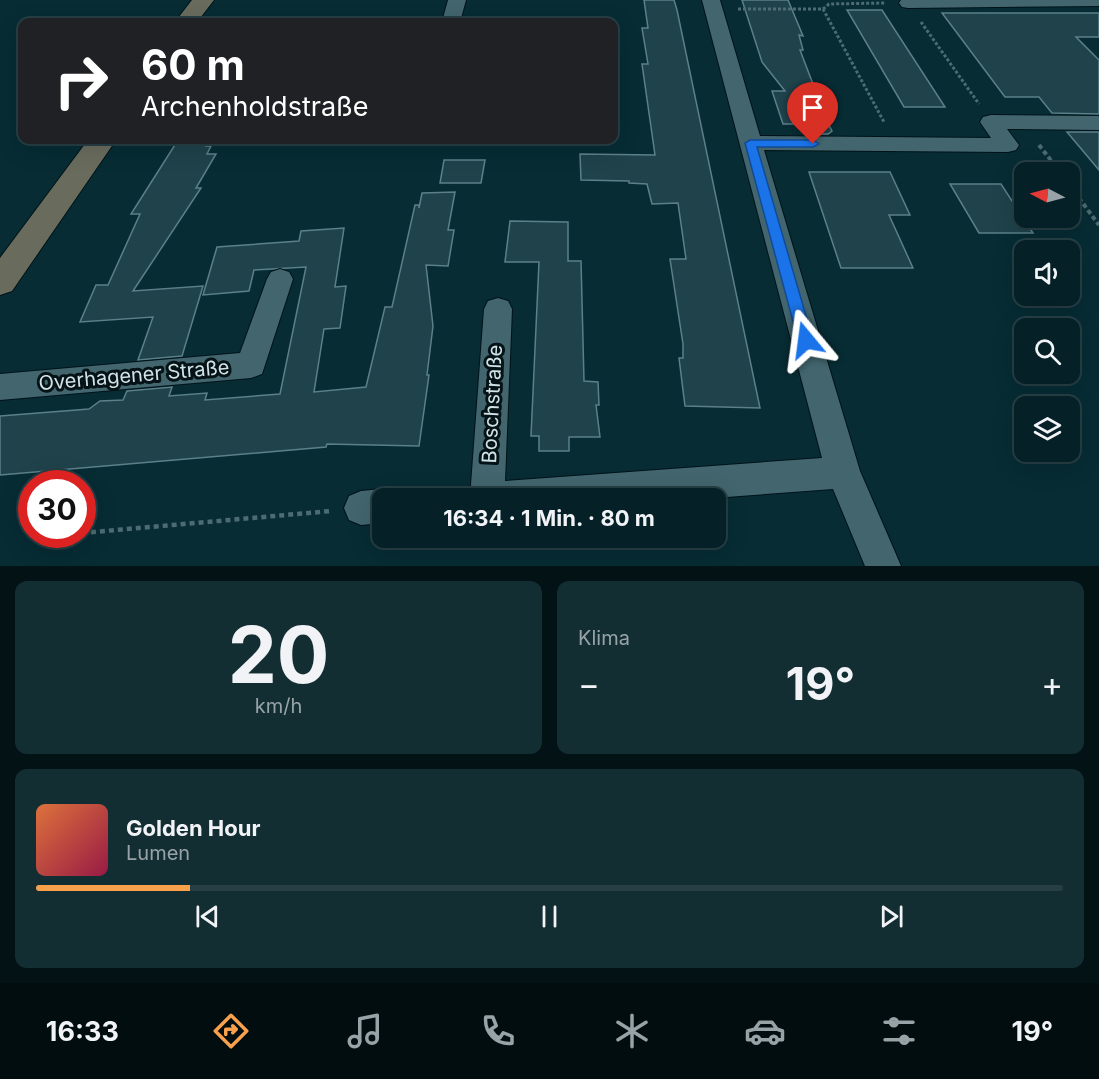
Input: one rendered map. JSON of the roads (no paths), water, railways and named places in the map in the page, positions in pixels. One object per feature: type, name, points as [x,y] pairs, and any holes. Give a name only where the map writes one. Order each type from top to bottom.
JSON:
[{"type":"main road","points":[[189,18],[203,0]]},
{"type":"main road","points":[[0,282],[99,144]]},
{"type":"street","points":[[452,18],[457,0]]},
{"type":"street","points":[[908,3],[1099,1]]},
{"type":"street","points":[[712,5],[843,472],[883,566]]},
{"type":"street","points":[[750,143],[1008,145],[992,122],[1099,123]]},
{"type":"street","name":"Overhagener Straße","points":[[0,387],[251,365],[280,279]]},
{"type":"street","name":"Boschstraße","points":[[488,488],[498,309]]},
{"type":"street","points":[[630,488],[843,472]]}]
